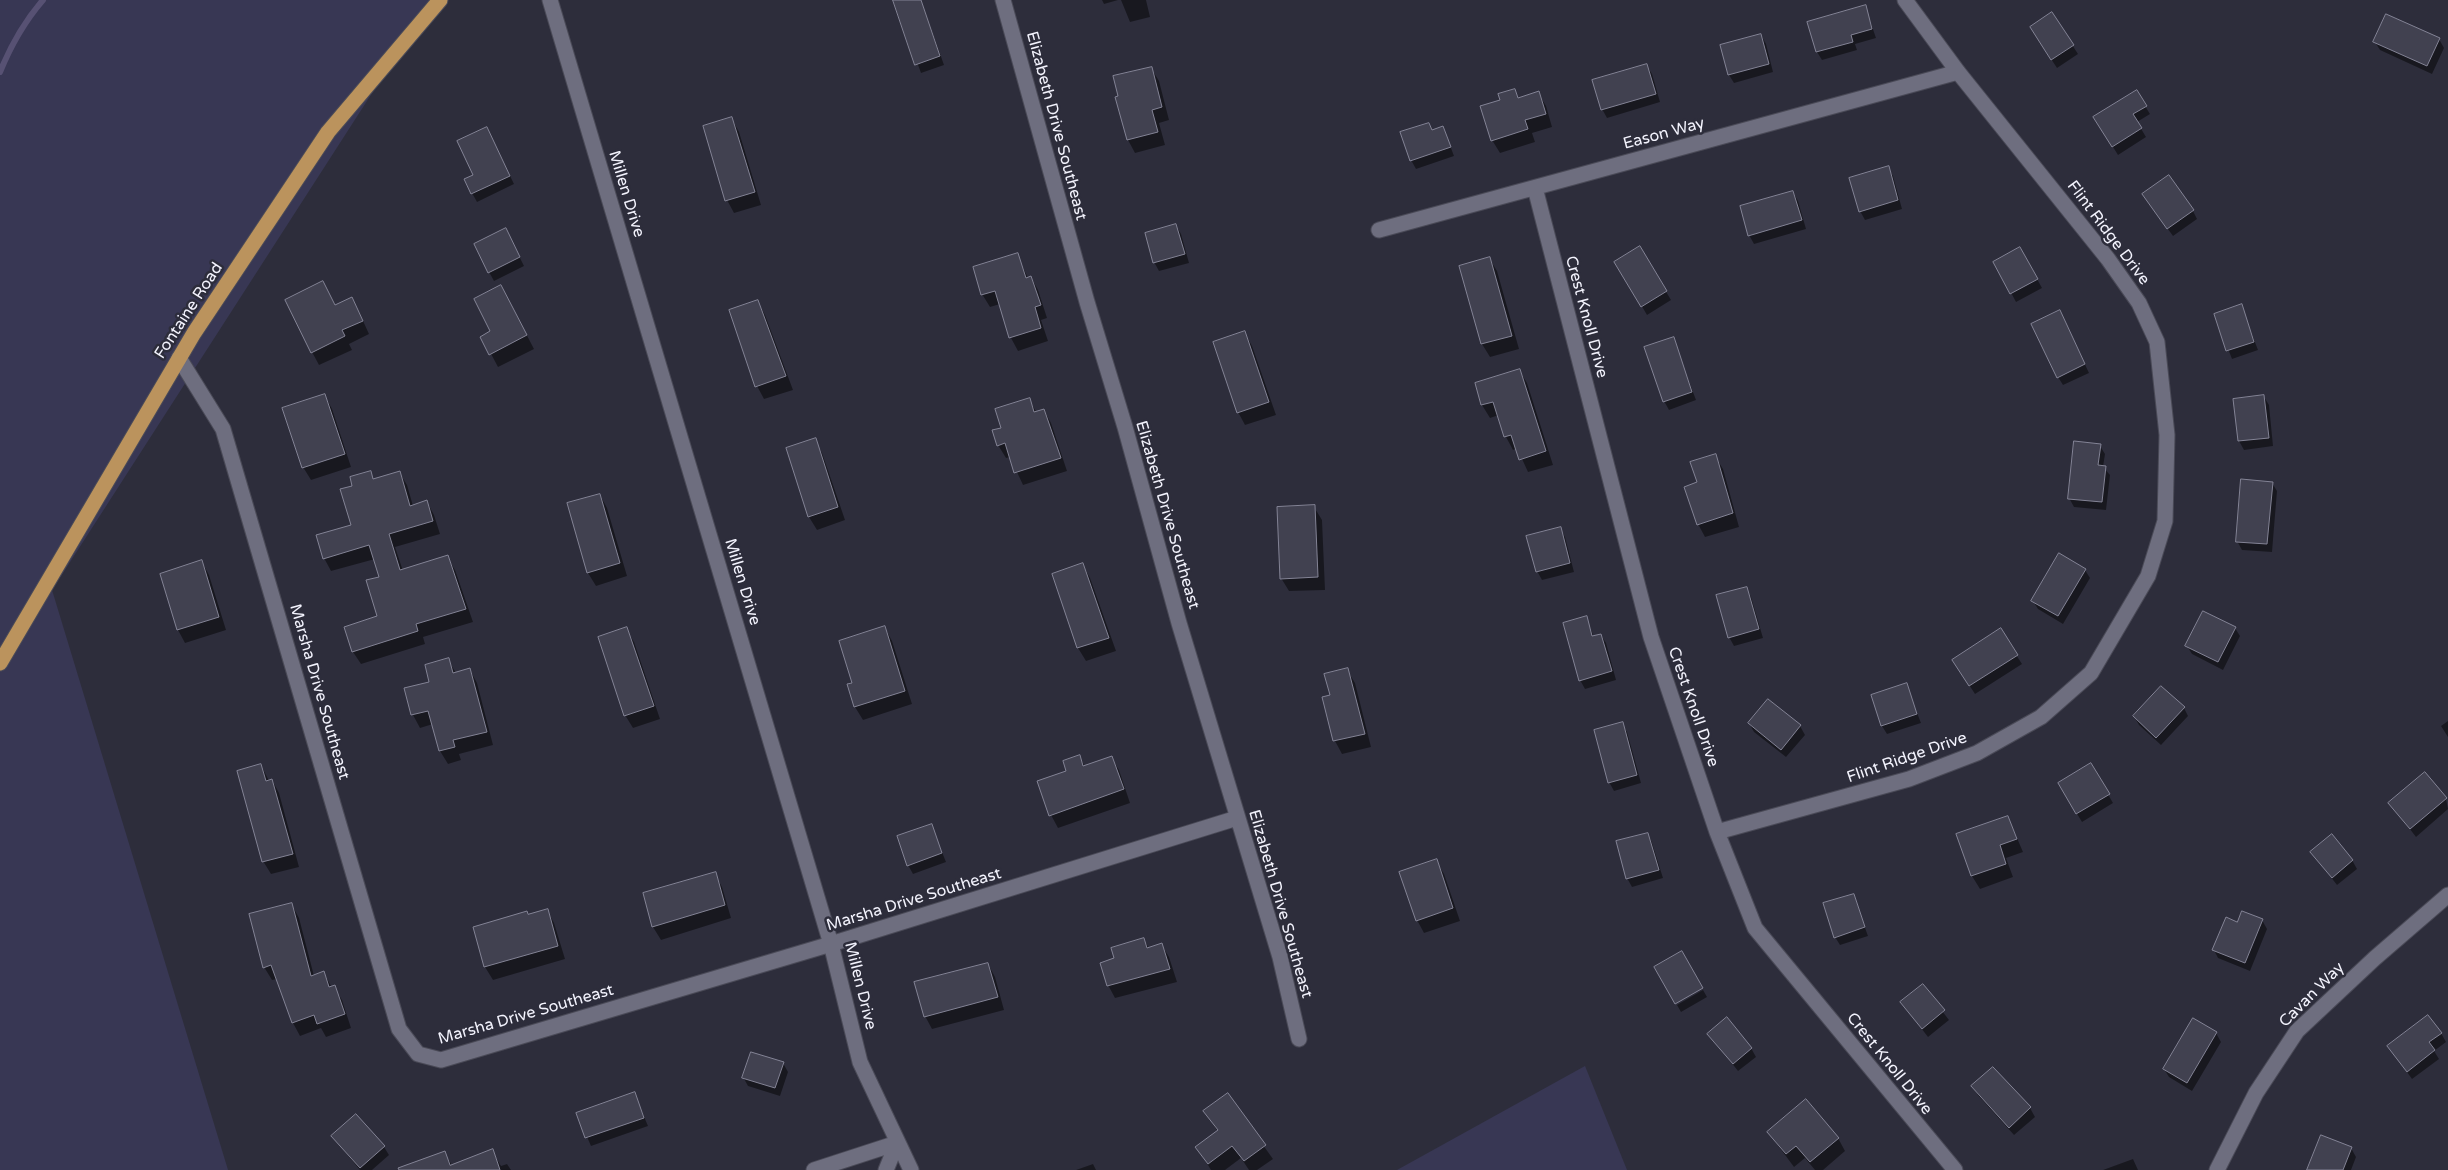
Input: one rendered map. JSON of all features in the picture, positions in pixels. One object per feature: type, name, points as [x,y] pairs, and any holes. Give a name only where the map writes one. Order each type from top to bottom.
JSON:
[{"type":"main road","name":"Fontaine Road","points":[[0,663],[179,358],[328,132],[440,0]]},
{"type":"street","name":"Millen Drive","points":[[550,0],[832,944],[860,1062],[911,1170]]},
{"type":"street","name":"Elizabeth Drive Southeast","points":[[1003,0],[1087,302],[1237,818],[1280,957],[1299,1039]]},
{"type":"street","name":"Flint Ridge Drive","points":[[1717,832],[1909,779],[1977,753],[2041,717],[2091,673],[2148,576],[2165,521],[2167,435],[2156,342],[2139,303],[2108,258],[1958,72],[1905,0]]},
{"type":"street","name":"Eason Way","points":[[1379,230],[1958,72]]},
{"type":"street","name":"Crest Knoll Drive","points":[[1535,188],[1652,637],[1717,832],[1755,928],[1955,1170]]},
{"type":"street","name":"Marsha Drive Southeast","points":[[179,358],[223,429],[399,1029],[418,1054],[441,1060],[832,944],[1237,818]]},
{"type":"street","name":"Cavan Way","points":[[2217,1170],[2256,1093],[2297,1031],[2375,958],[2448,895]]},
{"type":"street","points":[[814,1170],[897,1143]]},
{"type":"street","points":[[886,1170],[897,1143]]},
{"type":"shaded area","points":[[0,0],[432,0],[52,590],[228,1170],[0,1170]]},
{"type":"shaded area","points":[[1585,1066],[1627,1170],[1397,1170]]},
{"type":"building","points":[[893,0],[921,0],[940,56],[915,65]]},
{"type":"building","points":[[1866,5],[1872,29],[1851,35],[1853,42],[1816,52],[1807,22]]},
{"type":"building","points":[[2052,12],[2074,45],[2051,60],[2030,27]]},
{"type":"building","points":[[2386,14],[2440,38],[2427,66],[2373,42]]},
{"type":"building","points":[[1761,34],[1769,64],[1728,75],[1720,45]]},
{"type":"building","points":[[1647,64],[1656,94],[1601,110],[1592,80]]},
{"type":"building","points":[[1152,67],[1162,107],[1152,110],[1158,132],[1127,140],[1115,97],[1118,96],[1113,76]]},
{"type":"building","points":[[1515,89],[1518,98],[1539,91],[1546,114],[1525,120],[1528,129],[1491,141],[1480,106],[1500,100],[1498,94]]},
{"type":"building","points":[[2137,90],[2147,106],[2133,114],[2142,128],[2112,147],[2093,117]]},
{"type":"building","points":[[732,117],[755,192],[725,201],[703,126]]},
{"type":"building","points":[[1429,123],[1432,130],[1443,126],[1451,147],[1410,161],[1400,132]]},
{"type":"building","points":[[487,127],[510,176],[471,194],[464,179],[473,175],[457,141]]},
{"type":"building","points":[[1889,166],[1898,200],[1859,212],[1849,178]]},
{"type":"building","points":[[2169,175],[2194,210],[2167,229],[2142,194]]},
{"type":"building","points":[[1793,191],[1802,220],[1748,236],[1740,206]]},
{"type":"building","points":[[1176,224],[1185,254],[1153,263],[1145,233]]},
{"type":"building","points":[[506,228],[520,257],[488,273],[474,244]]},
{"type":"building","points":[[1640,246],[1667,291],[1641,307],[1614,262]]},
{"type":"building","points":[[2020,247],[2038,279],[2010,294],[1993,262]]},
{"type":"building","points":[[1018,253],[1026,278],[1031,276],[1041,305],[1035,307],[1041,328],[1009,338],[995,291],[981,295],[973,267]]},
{"type":"building","points":[[1490,257],[1512,336],[1481,344],[1459,266]]},
{"type":"building","points":[[323,281],[335,305],[352,297],[363,321],[342,330],[345,336],[311,353],[285,300]]},
{"type":"building","points":[[501,285],[527,335],[489,355],[480,337],[490,331],[474,299]]},
{"type":"building","points":[[758,300],[786,376],[755,387],[729,310]]},
{"type":"building","points":[[2242,304],[2254,342],[2226,351],[2214,314]]},
{"type":"building","points":[[2060,310],[2085,364],[2057,378],[2031,324]]},
{"type":"building","points":[[1245,331],[1269,402],[1237,413],[1213,342]]},
{"type":"building","points":[[1674,337],[1692,392],[1663,402],[1644,347]]},
{"type":"building","points":[[1520,369],[1546,451],[1519,460],[1511,435],[1504,437],[1493,402],[1481,405],[1475,383]]},
{"type":"building","points":[[325,394],[345,454],[302,468],[282,408]]},
{"type":"building","points":[[2264,395],[2269,438],[2238,441],[2233,399]]},
{"type":"building","points":[[1030,398],[1034,412],[1044,409],[1061,458],[1014,473],[1005,443],[997,446],[992,430],[1001,428],[995,409]]},
{"type":"building","points":[[816,438],[838,507],[808,517],[786,448]]},
{"type":"building","points":[[2074,441],[2101,444],[2098,465],[2106,466],[2102,502],[2068,499]]},
{"type":"building","points":[[1716,454],[1733,513],[1697,525],[1684,487],[1697,482],[1690,462]]},
{"type":"building","points":[[371,471],[373,479],[400,471],[410,506],[427,500],[433,521],[389,534],[400,570],[448,555],[466,609],[416,624],[418,631],[352,652],[344,627],[377,616],[366,580],[379,577],[369,545],[323,559],[316,535],[351,525],[340,489],[352,486],[350,477]]},
{"type":"building","points":[[2241,479],[2273,482],[2267,544],[2236,542]]},
{"type":"building","points":[[600,494],[620,563],[587,573],[567,503]]},
{"type":"building","points":[[1315,505],[1318,577],[1280,579],[1277,507]]},
{"type":"building","points":[[1561,527],[1570,563],[1536,572],[1526,536]]},
{"type":"building","points":[[2059,553],[2086,569],[2058,616],[2031,601]]},
{"type":"building","points":[[202,560],[219,617],[177,630],[160,574]]},
{"type":"building","points":[[1083,563],[1109,638],[1077,648],[1052,574]]},
{"type":"building","points":[[1747,587],[1759,629],[1728,638],[1716,595]]},
{"type":"building","points":[[2203,611],[2236,627],[2218,662],[2185,646]]},
{"type":"building","points":[[1587,616],[1592,636],[1601,634],[1612,671],[1579,681],[1563,623]]},
{"type":"building","points":[[885,626],[905,691],[854,707],[847,684],[852,683],[839,641]]},
{"type":"building","points":[[627,627],[654,706],[624,716],[598,637]]},
{"type":"building","points":[[2001,628],[2018,655],[1969,686],[1952,660]]},
{"type":"building","points":[[449,658],[453,673],[470,668],[487,732],[453,740],[455,747],[439,751],[428,711],[411,715],[404,688],[429,682],[425,665]]},
{"type":"building","points":[[1348,668],[1365,734],[1333,741],[1322,697],[1330,695],[1324,674]]},
{"type":"building","points":[[1907,683],[1917,714],[1881,726],[1871,695]]},
{"type":"building","points":[[2161,686],[2185,707],[2156,738],[2133,716]]},
{"type":"building","points":[[1768,699],[1801,725],[1781,750],[1748,723]]},
{"type":"building","points":[[1623,722],[1637,775],[1608,783],[1594,730]]},
{"type":"building","points":[[1080,755],[1083,766],[1112,756],[1124,789],[1049,816],[1037,781],[1066,771],[1063,761]]},
{"type":"building","points":[[2091,763],[2110,794],[2076,814],[2058,783]]},
{"type":"building","points":[[261,764],[266,781],[272,779],[293,854],[262,862],[237,771]]},
{"type":"building","points":[[2425,772],[2447,798],[2410,829],[2388,803]]},
{"type":"building","points":[[2008,816],[2017,839],[2000,845],[2006,864],[1971,876],[1956,834]]},
{"type":"building","points":[[932,824],[942,853],[907,866],[897,836]]},
{"type":"building","points":[[1648,833],[1659,870],[1626,879],[1616,841]]},
{"type":"building","points":[[2332,834],[2353,860],[2332,878],[2310,852]]},
{"type":"building","points":[[1437,859],[1453,908],[1416,921],[1399,872]]},
{"type":"building","points":[[716,872],[725,905],[652,927],[643,893]]},
{"type":"building","points":[[1854,894],[1865,927],[1834,938],[1823,903]]},
{"type":"building","points":[[292,903],[311,976],[324,971],[329,987],[335,985],[345,1014],[317,1024],[314,1015],[292,1023],[271,965],[263,968],[249,914]]},
{"type":"building","points":[[548,909],[558,946],[484,967],[473,927],[527,911],[528,914]]},
{"type":"building","points":[[2242,911],[2263,919],[2245,963],[2212,950],[2226,917],[2237,922]]},
{"type":"building","points":[[1144,938],[1147,948],[1162,943],[1170,969],[1107,986],[1100,963],[1114,958],[1111,948]]},
{"type":"building","points":[[1682,951],[1703,988],[1675,1004],[1654,967]]},
{"type":"building","points":[[988,963],[998,997],[924,1017],[914,982]]},
{"type":"building","points":[[1923,984],[1945,1010],[1922,1029],[1900,1002]]},
{"type":"building","points":[[2428,1015],[2442,1033],[2429,1042],[2435,1050],[2407,1072],[2387,1046]]},
{"type":"building","points":[[1727,1017],[1752,1048],[1733,1064],[1707,1034]]},
{"type":"building","points":[[2193,1018],[2217,1032],[2187,1083],[2163,1069]]},
{"type":"building","points":[[751,1052],[784,1062],[775,1088],[742,1078]]},
{"type":"building","points":[[1993,1067],[2031,1107],[2009,1128],[1971,1086]]},
{"type":"building","points":[[635,1092],[644,1118],[585,1138],[576,1113]]},
{"type":"building","points":[[1228,1093],[1266,1145],[1244,1161],[1232,1146],[1208,1164],[1195,1147],[1218,1130],[1203,1111]]},
{"type":"building","points":[[1806,1099],[1839,1138],[1810,1162],[1796,1146],[1786,1154],[1767,1132]]},
{"type":"building","points":[[356,1114],[385,1146],[360,1168],[331,1136]]},
{"type":"building","points":[[2321,1135],[2352,1147],[2343,1170],[2307,1170]]},
{"type":"building","points":[[493,1149],[500,1170],[399,1170],[398,1168],[445,1151],[450,1165]]},
{"type":"waterway","points":[[0,72],[18,34],[43,0]]}]
